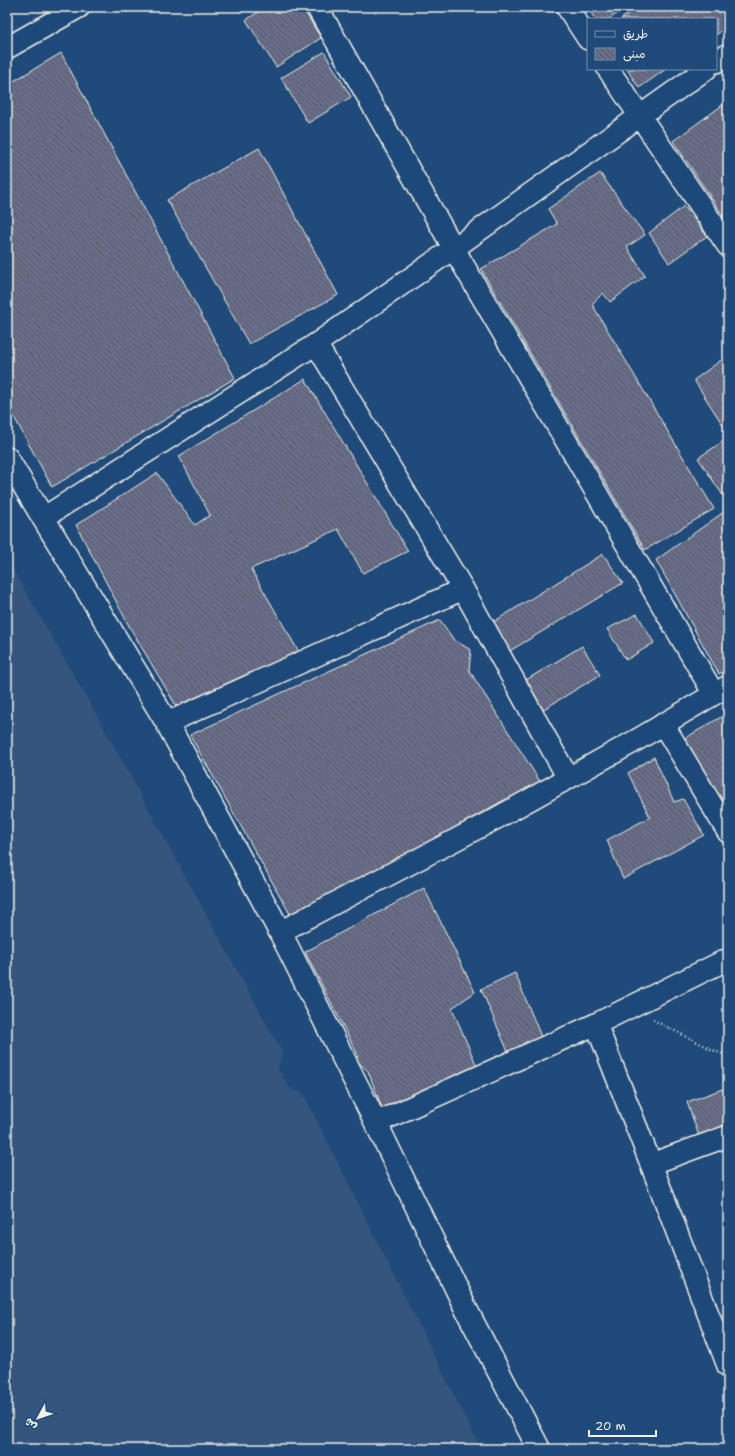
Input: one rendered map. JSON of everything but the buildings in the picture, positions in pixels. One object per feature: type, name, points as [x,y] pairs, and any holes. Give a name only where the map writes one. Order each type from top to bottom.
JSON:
[{"type":"street","points":[[7,48],[79,7]]},
{"type":"street","points":[[280,932],[495,819],[721,690],[454,249],[317,7]]},
{"type":"street","points":[[567,7],[587,37]]},
{"type":"street","points":[[717,61],[728,54]]},
{"type":"street","points":[[609,70],[728,246]]},
{"type":"street","points":[[43,518],[316,344],[454,249],[705,70]]},
{"type":"street","points":[[316,344],[463,589],[568,778]]},
{"type":"street","points":[[7,458],[167,723],[280,932],[376,1123],[467,1311],[539,1449]]},
{"type":"street","points":[[167,723],[463,589]]},
{"type":"street","points":[[663,724],[728,832]]},
{"type":"street","points":[[376,1123],[596,1024],[728,959]]},
{"type":"street","points":[[596,1024],[728,1366]]},
{"type":"street","points":[[651,1164],[728,1136]]},
{"type":"path","points":[[627,1008],[728,1056]]},
{"type":"shaded area","points":[[7,559],[100,721],[282,1052],[278,1069],[291,1089],[303,1093],[481,1449],[7,1449]]}]
